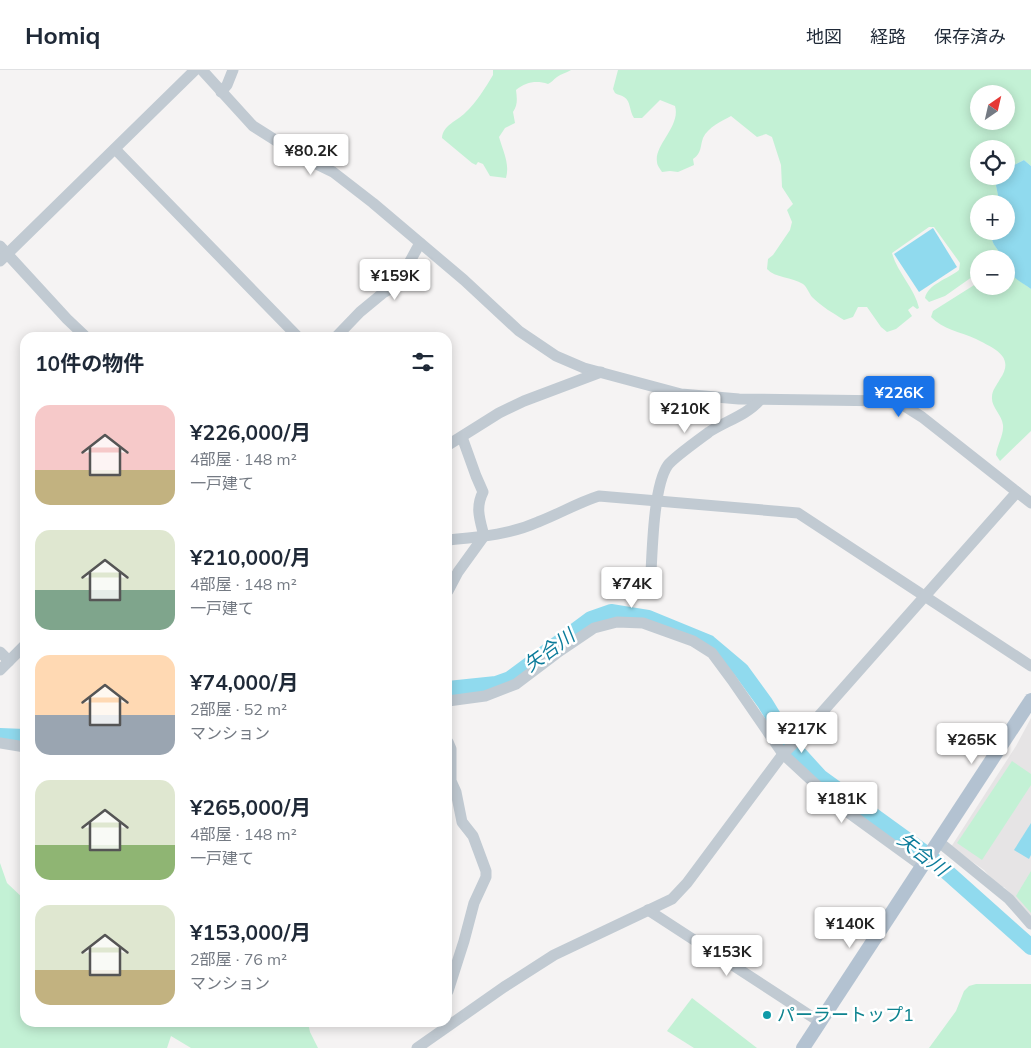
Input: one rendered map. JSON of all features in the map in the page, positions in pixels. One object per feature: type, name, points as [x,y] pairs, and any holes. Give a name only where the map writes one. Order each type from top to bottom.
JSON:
[{"type":"main road","points":[[802,1048],[1031,700]]},
{"type":"street","points":[[81,332],[2,253],[115,149],[195,70]]},
{"type":"street","points":[[202,70],[245,119],[302,157],[333,172],[372,202],[464,280],[519,331],[556,356],[584,368],[681,394],[760,400],[892,401],[922,416],[1031,503]]},
{"type":"street","points":[[221,92],[227,85],[233,70]]},
{"type":"street","points":[[115,149],[293,332]]},
{"type":"street","points":[[341,332],[360,312],[383,293],[398,285],[420,243]]},
{"type":"street","points":[[452,443],[500,413],[600,372]]},
{"type":"street","points":[[650,592],[656,501],[668,464],[709,432],[753,408],[760,400]]},
{"type":"street","points":[[452,583],[484,536],[478,512],[478,502],[483,492],[462,437]]},
{"type":"street","points":[[452,1024],[554,955],[672,898],[687,884],[784,754],[1017,492]]},
{"type":"street","points":[[452,540],[504,534],[538,523],[581,502],[599,496],[798,513],[1031,666]]},
{"type":"street","points":[[452,700],[485,696],[516,684],[556,653],[594,628],[617,622],[643,623],[693,641],[712,653],[784,754],[838,805],[922,866]]},
{"type":"street","points":[[0,670],[20,650]]},
{"type":"street","points":[[0,652],[9,661]]},
{"type":"street","points":[[0,743],[20,746]]},
{"type":"street","points":[[452,783],[456,792],[462,822],[472,836],[486,871],[486,877],[474,903],[452,978]]},
{"type":"street","points":[[937,843],[1009,900],[1031,924]]},
{"type":"street","points":[[648,910],[820,1022]]},
{"type":"street","points":[[436,1035],[437,1027]]},
{"type":"street","points":[[417,1048],[447,1027]]},
{"type":"shaded area","points":[[1031,718],[1031,916],[1004,887],[999,887],[984,870],[951,847],[1016,746]]},
{"type":"green space","points":[[493,70],[571,70],[548,84],[531,82],[516,90],[517,99],[513,112],[515,123],[505,128],[499,137],[507,163],[506,178],[490,176],[483,164],[478,162],[476,165],[472,163],[442,138],[448,126],[465,113],[477,100],[493,75]]},
{"type":"green space","points":[[618,70],[1031,70],[1031,166],[1024,160],[1015,164],[1015,140],[970,140],[970,185],[996,185],[998,195],[970,195],[970,240],[992,240],[998,250],[970,250],[970,278],[945,296],[929,302],[925,298],[930,289],[959,270],[960,263],[934,227],[929,227],[892,253],[919,308],[917,309],[913,306],[908,310],[912,316],[896,329],[887,332],[881,327],[867,307],[858,307],[853,317],[844,320],[816,301],[803,284],[774,274],[767,269],[768,259],[773,255],[790,230],[792,222],[787,210],[793,204],[782,187],[781,165],[772,137],[766,134],[757,137],[731,116],[705,134],[699,152],[693,159],[694,165],[678,172],[662,172],[657,163],[657,156],[674,121],[675,106],[660,100],[642,118],[634,118],[626,99],[615,93],[613,89]]},
{"type":"green space","points":[[1015,277],[1031,289],[1031,431],[1000,461],[996,455],[1003,425],[993,404],[992,394],[1004,371],[1004,359],[989,346],[935,321],[931,317],[933,311],[970,288],[970,295],[1015,295]]},
{"type":"green space","points":[[1012,761],[1031,774],[1031,785],[982,860],[957,843]]},
{"type":"green space","points":[[0,863],[7,883],[20,895],[20,1027],[309,1027],[318,1048],[191,1048],[171,1036],[167,1048],[0,1048]]},
{"type":"green space","points":[[1031,871],[1031,913],[1016,896]]},
{"type":"green space","points":[[976,984],[1031,984],[1031,1048],[929,1048],[956,1011],[964,991],[969,986]]},
{"type":"green space","points":[[692,998],[757,1048],[694,1048],[667,1031]]},
{"type":"water","points":[[1024,160],[1031,166],[1031,289],[1015,277],[1015,250],[998,250],[992,240],[1015,240],[1015,195],[998,195],[996,186],[1015,185],[1015,164]]},
{"type":"water","points":[[933,228],[957,267],[919,292],[894,254]]},
{"type":"water","points":[[1031,823],[1031,855],[1029,859],[1014,850]]},
{"type":"waterway","name":"矢合川","points":[[452,689],[496,684],[510,679],[591,619],[611,612],[648,618],[709,643],[741,670],[765,703],[790,744],[820,777],[929,856],[1031,947]]},
{"type":"waterway","name":"矢合川","points":[[0,736],[20,737]]},
{"type":"place","name":"パーラートップ1","points":[[767,1015]]}]
